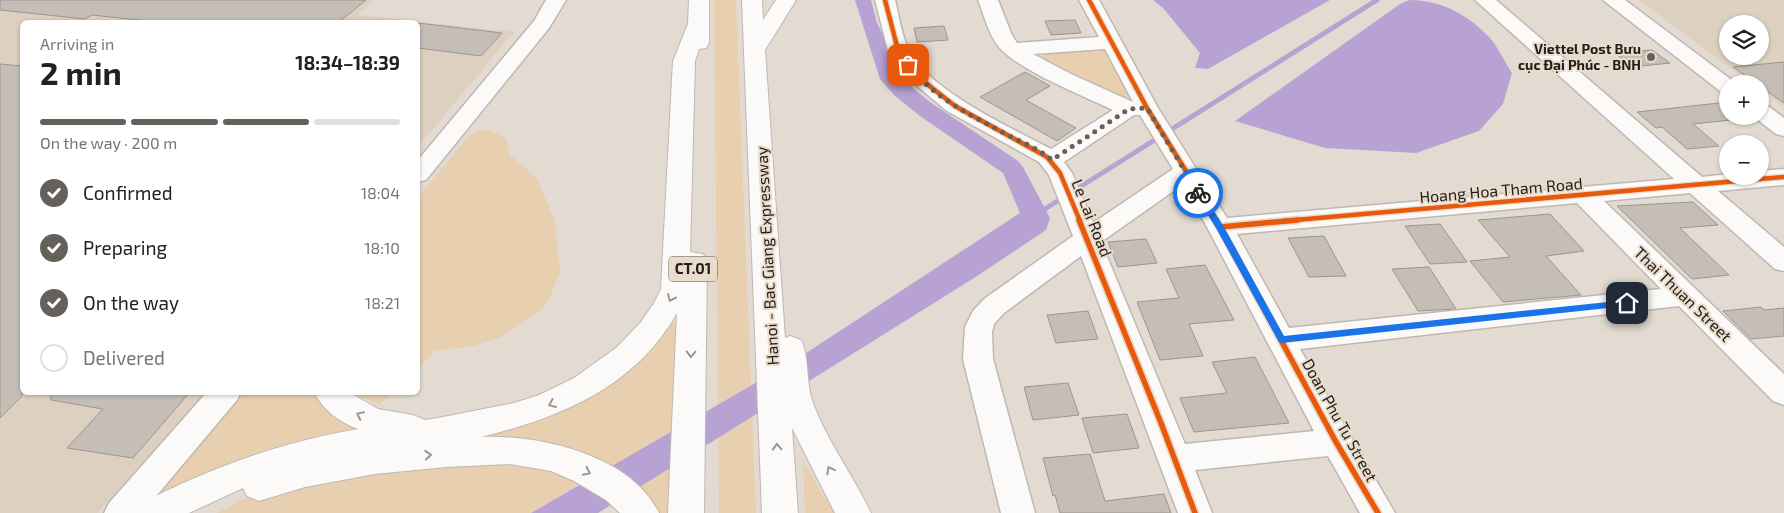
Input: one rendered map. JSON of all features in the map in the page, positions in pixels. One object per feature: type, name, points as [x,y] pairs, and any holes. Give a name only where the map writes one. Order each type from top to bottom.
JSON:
[{"type":"highway","name":"Hanoi - Bac Giang Expressway","points":[[752,0],[780,513]]},
{"type":"highway","points":[[755,50],[786,0]]},
{"type":"highway","points":[[156,513],[211,485],[260,466],[295,456],[323,449],[481,425],[546,407],[594,383],[630,354],[645,338],[668,306],[675,289],[684,61],[698,13]]},
{"type":"highway","name":"CT.01","points":[[686,513],[698,13]]},
{"type":"highway","points":[[760,120],[776,170],[792,383],[814,439],[852,513]]},
{"type":"highway","points":[[333,395],[342,405],[381,424],[403,428],[442,430]]},
{"type":"highway","points":[[196,513],[270,482],[340,466],[418,456],[518,451],[538,454],[584,470],[620,491],[642,513]]},
{"type":"street","points":[[420,173],[542,24],[556,0]]},
{"type":"street","points":[[885,0],[898,50],[917,76],[955,106],[1037,150],[1056,167],[1143,112]]},
{"type":"street","points":[[988,0],[1004,38],[1012,48],[1035,63],[1143,112]]},
{"type":"street","name":"Doan Phu Tu Street","points":[[1089,0],[1113,42],[1143,112],[1170,146],[1220,227],[1336,442],[1378,513]]},
{"type":"street","points":[[1485,0],[1784,262]]},
{"type":"street","points":[[1613,0],[1719,79]]},
{"type":"street","points":[[1012,48],[1113,42]]},
{"type":"street","points":[[1769,118],[1784,129]]},
{"type":"street","name":"Le Lai Road","points":[[1056,167],[1083,229],[1195,513]]},
{"type":"street","points":[[1018,513],[978,359],[977,341],[979,325],[983,318],[997,305],[1083,229],[1185,172]]},
{"type":"street","name":"Hoang Hoa Tham Road","points":[[1220,227],[1784,177]]},
{"type":"street","name":"Thai Thuan Street","points":[[1583,195],[1684,296],[1782,389]]},
{"type":"street","points":[[1282,340],[1684,296]]},
{"type":"street","points":[[122,513],[223,395]]},
{"type":"street","points":[[1174,459],[1336,442]]},
{"type":"shaded area","points":[[8,0],[374,0],[358,15],[404,20],[20,20],[20,395],[204,395],[98,513],[0,513],[0,4]]},
{"type":"shaded area","points":[[714,0],[736,0],[756,513],[719,513]]},
{"type":"shaded area","points":[[855,0],[871,0],[877,23],[905,78],[914,89],[930,102],[1018,161],[1023,167],[1050,218],[1046,230],[974,278],[598,513],[531,513],[800,357],[1020,213],[1003,173],[920,116],[895,96],[880,79]]},
{"type":"shaded area","points":[[1153,0],[1330,0],[1208,69],[1195,68],[1200,53],[1163,8]]},
{"type":"shaded area","points":[[1409,0],[1443,6],[1472,22],[1489,37],[1512,73],[1503,104],[1479,131],[1416,153],[1325,148],[1235,121],[1400,4]]},
{"type":"shaded area","points":[[1638,0],[1784,0],[1784,108],[1769,96],[1769,75],[1740,75],[1726,65],[1769,65],[1769,15],[1719,15],[1719,60]]},
{"type":"shaded area","points":[[420,22],[514,32],[420,145]]},
{"type":"shaded area","points":[[1099,46],[1109,50],[1131,96],[1118,99],[1042,59],[1045,52]]},
{"type":"shaded area","points":[[479,130],[488,130],[506,138],[510,155],[537,178],[555,222],[560,272],[549,299],[539,311],[501,337],[473,346],[435,351],[420,366],[420,196],[467,138]]},
{"type":"shaded area","points":[[685,310],[679,513],[653,513],[643,499],[463,436],[650,348]]},
{"type":"shaded area","points":[[232,395],[319,395],[363,429],[149,501]]},
{"type":"shaded area","points":[[358,395],[390,395],[379,405]]},
{"type":"shaded area","points":[[803,461],[834,513],[805,513]]},
{"type":"shaded area","points":[[501,462],[541,470],[579,484],[531,513],[216,513],[257,493],[391,465]]},
{"type":"building","points":[[0,0],[366,0],[341,20],[138,20],[92,15],[85,19],[0,10]]},
{"type":"building","points":[[1075,20],[1081,33],[1051,35],[1045,21]]},
{"type":"building","points":[[420,23],[502,33],[481,56],[420,48]]},
{"type":"building","points":[[944,26],[948,40],[917,42],[914,28]]},
{"type":"building","points":[[1652,50],[1670,63],[1632,67],[1615,53]]},
{"type":"building","points":[[1784,62],[1784,103],[1769,92],[1769,75],[1744,75],[1733,67],[1769,65]]},
{"type":"building","points":[[0,64],[20,66],[20,395],[22,396],[0,418]]},
{"type":"building","points":[[1025,72],[1050,86],[1026,100],[1076,128],[1057,141],[980,97]]},
{"type":"building","points":[[1719,103],[1719,121],[1693,124],[1719,146],[1687,149],[1662,127],[1656,128],[1637,112]]},
{"type":"building","points":[[1693,202],[1718,225],[1680,228],[1729,275],[1692,279],[1617,206]]},
{"type":"building","points":[[1550,214],[1584,251],[1546,256],[1581,295],[1503,302],[1470,261],[1510,257],[1478,220]]},
{"type":"building","points":[[1440,224],[1467,262],[1430,264],[1405,226]]},
{"type":"building","points":[[1324,236],[1346,276],[1309,277],[1288,238]]},
{"type":"building","points":[[1146,239],[1157,263],[1118,267],[1108,242]]},
{"type":"building","points":[[1205,265],[1234,320],[1189,324],[1203,356],[1160,360],[1137,302],[1179,298],[1166,269]]},
{"type":"building","points":[[1429,267],[1456,309],[1418,311],[1392,269]]},
{"type":"building","points":[[1761,307],[1764,310],[1784,308],[1784,336],[1751,339],[1723,311]]},
{"type":"building","points":[[1088,311],[1098,339],[1056,343],[1047,315]]},
{"type":"building","points":[[1255,357],[1289,423],[1194,432],[1180,398],[1227,393],[1212,362]]},
{"type":"building","points":[[1068,383],[1079,415],[1033,420],[1024,387]]},
{"type":"building","points":[[51,395],[187,395],[133,458],[67,448],[103,409],[51,400]]},
{"type":"building","points":[[1127,414],[1139,448],[1093,453],[1082,418]]},
{"type":"building","points":[[1090,454],[1105,501],[1164,494],[1171,513],[1060,513],[1055,495],[1053,496],[1043,458]]},
{"type":"waterway","points":[[1072,192],[1377,0]]},
{"type":"waterway","points":[[1040,212],[1064,197]]},
{"type":"cycle path","points":[[885,0],[898,50],[917,76],[955,106],[1047,157],[1060,173],[1161,423],[1195,513]]},
{"type":"cycle path","points":[[1089,0],[1147,108],[1220,227],[1336,442],[1378,513]]},
{"type":"cycle path","points":[[1220,227],[1784,177]]},
{"type":"way so far","points":[[908,65],[917,76],[955,106],[1052,160],[1129,109],[1147,108],[1198,193]]},
{"type":"place","name":"Viettel Post Bưu cục Đại Phúc - BNH","points":[[1651,57]]},
{"type":"route","points":[[1198,193],[1220,227],[1282,340],[1627,303]]}]
